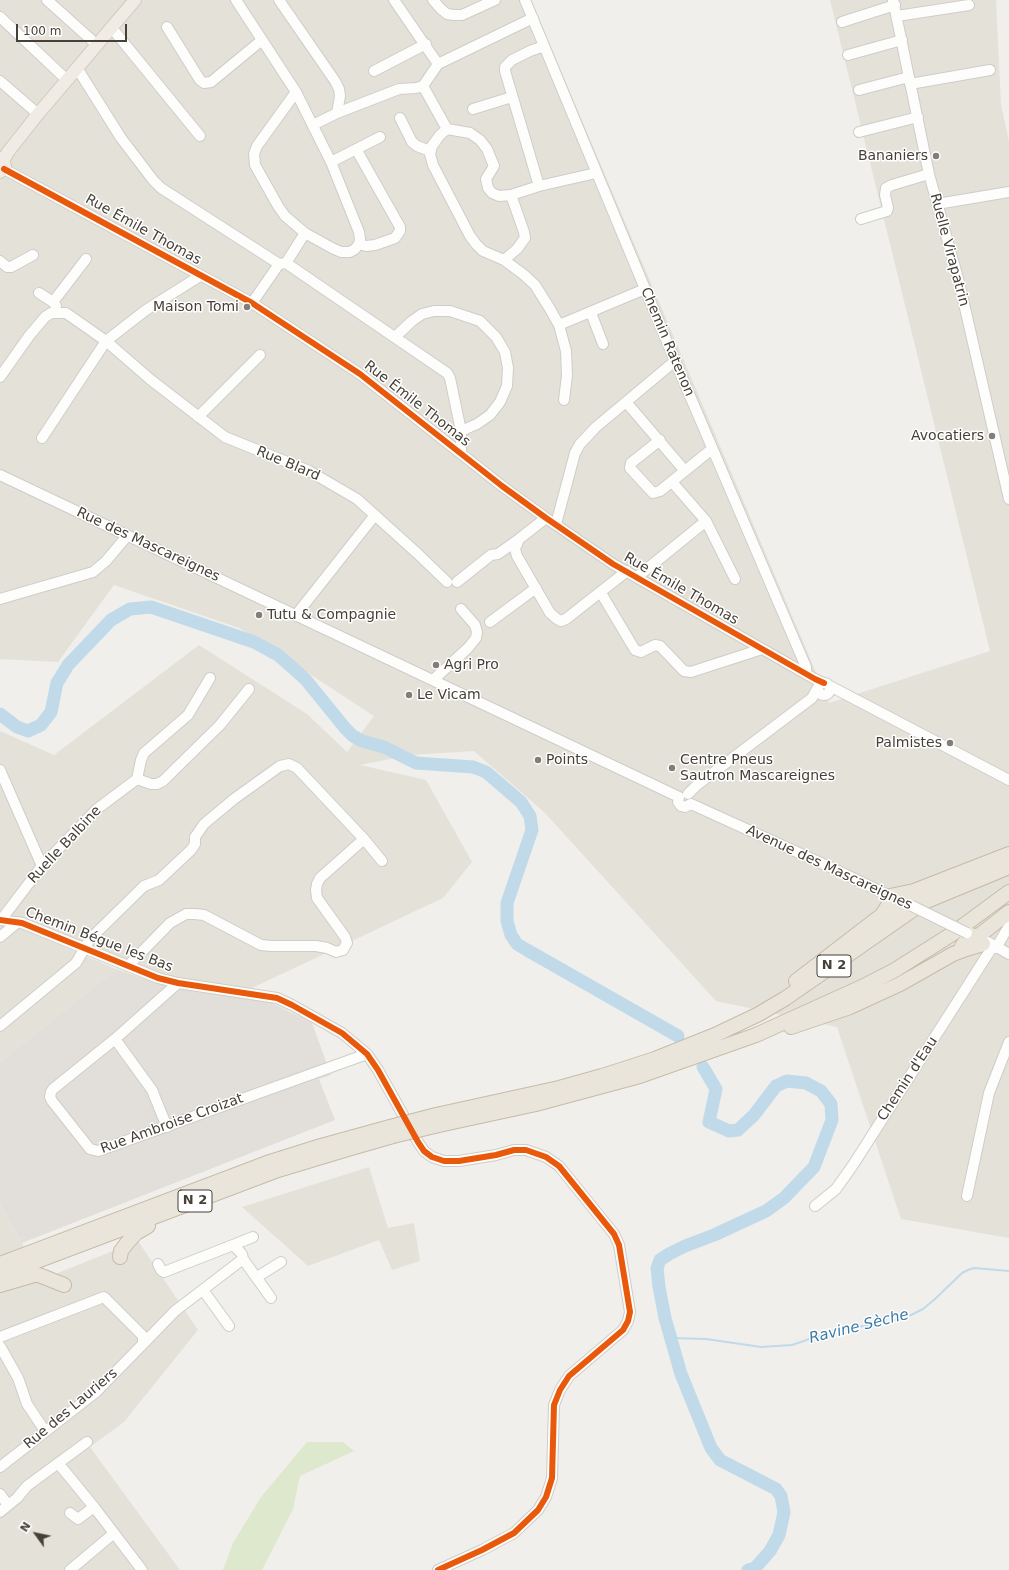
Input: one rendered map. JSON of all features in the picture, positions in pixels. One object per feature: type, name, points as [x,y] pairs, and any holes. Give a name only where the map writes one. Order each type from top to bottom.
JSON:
[{"type":"highway","points":[[655,1059],[754,1008],[782,990],[882,915],[895,907],[1009,854]]},
{"type":"highway","name":"N 2","points":[[0,1264],[267,1163],[322,1146],[392,1132],[559,1088],[655,1059],[715,1035],[759,1014],[814,980],[924,902],[1009,866]]},
{"type":"highway","name":"N 2","points":[[438,1120],[536,1104],[640,1076],[756,1035],[862,987],[895,970],[952,934],[1009,892]]},
{"type":"highway","points":[[882,915],[889,904],[890,896],[912,900]]},
{"type":"highway","points":[[756,1035],[779,1031],[850,1007],[907,981],[953,954],[967,940],[985,942],[993,925],[1009,912]]},
{"type":"highway","name":"N 2","points":[[0,1275],[278,1170],[351,1148],[392,1132]]},
{"type":"highway","points":[[120,1257],[121,1250],[136,1233],[166,1213]]},
{"type":"highway","points":[[0,1284],[39,1275],[64,1285]]},
{"type":"main road","points":[[2,162],[38,114],[135,0]]},
{"type":"street","points":[[47,0],[96,44]]},
{"type":"street","points":[[236,0],[296,92],[331,162],[359,232],[359,244],[350,252],[341,252],[305,233],[285,216],[255,164],[254,159],[258,146],[296,92]]},
{"type":"street","points":[[278,0],[335,81],[339,89],[340,96],[337,113]]},
{"type":"street","points":[[394,0],[426,44],[438,64]]},
{"type":"street","points":[[433,0],[447,14],[462,15],[495,0]]},
{"type":"street","name":"Chemin Ratenon","points":[[525,0],[712,449],[806,667],[819,687]]},
{"type":"street","points":[[842,22],[894,3]]},
{"type":"street","name":"Ruelle Virapatrin","points":[[894,3],[929,174],[959,282],[1009,499]]},
{"type":"street","points":[[897,16],[969,4]]},
{"type":"street","points":[[0,17],[67,80]]},
{"type":"street","points":[[313,125],[337,113],[399,89],[423,86],[438,64],[533,18]]},
{"type":"street","points":[[166,27],[200,80],[204,83],[211,82],[262,40]]},
{"type":"street","points":[[110,28],[200,136]]},
{"type":"street","points":[[848,56],[902,40]]},
{"type":"street","points":[[374,71],[426,44]]},
{"type":"street","points":[[539,186],[512,97],[505,67],[512,60],[544,46]]},
{"type":"street","points":[[77,68],[121,138],[153,180],[162,188],[396,337],[447,373],[450,378],[461,431],[461,454]]},
{"type":"street","points":[[859,90],[909,81],[990,70]]},
{"type":"street","points":[[0,81],[38,114]]},
{"type":"street","points":[[423,86],[447,129]]},
{"type":"street","points":[[473,108],[512,97]]},
{"type":"street","points":[[859,132],[918,117]]},
{"type":"street","points":[[400,118],[412,142],[417,146],[430,151]]},
{"type":"street","points":[[564,400],[567,375],[566,351],[559,325],[535,285],[504,260],[484,251],[470,236],[430,158],[430,151],[440,135],[447,129],[464,131],[475,136],[487,149],[494,166],[486,179],[488,188],[492,193],[499,196],[511,195],[539,186],[596,173]]},
{"type":"street","points":[[331,162],[380,137]]},
{"type":"street","points":[[356,150],[400,227],[400,231],[395,238],[375,245],[366,246],[359,244]]},
{"type":"street","name":"Rue Émile Thomas","points":[[2,162],[200,276],[252,303],[360,374],[461,454],[546,518],[626,571],[762,649],[819,687]]},
{"type":"street","points":[[862,219],[887,211],[886,188],[929,174]]},
{"type":"street","points":[[937,204],[1009,192]]},
{"type":"street","points":[[504,260],[517,249],[525,238],[511,195]]},
{"type":"street","points":[[252,303],[305,233]]},
{"type":"street","points":[[0,261],[7,267],[11,267],[33,256]]},
{"type":"street","points":[[53,302],[86,259]]},
{"type":"street","points":[[42,438],[106,341],[146,310],[200,276]]},
{"type":"street","points":[[559,325],[591,313],[645,289]]},
{"type":"street","points":[[0,377],[29,336],[45,317],[51,313],[58,312],[53,302],[39,293]]},
{"type":"street","points":[[396,337],[422,314],[434,311],[450,311],[480,321],[496,337],[505,352],[508,368],[507,386],[500,402],[490,415],[477,424],[461,431]]},
{"type":"street","name":"Rue Blard","points":[[58,312],[66,313],[106,341],[151,380],[225,436],[325,479],[357,499],[452,582],[491,555],[498,554],[519,540],[546,518]]},
{"type":"street","points":[[591,313],[603,344]]},
{"type":"street","points":[[198,417],[260,355]]},
{"type":"street","points":[[556,524],[575,453],[580,444],[596,427],[675,361]]},
{"type":"street","points":[[626,402],[685,471]]},
{"type":"street","points":[[660,440],[631,463],[630,468],[653,493],[660,491],[712,449]]},
{"type":"street","name":"Rue des Mascareignes","points":[[0,475],[296,615]]},
{"type":"street","points":[[672,482],[706,521],[735,579]]},
{"type":"street","points":[[296,615],[376,515]]},
{"type":"street","points":[[638,577],[706,521]]},
{"type":"street","points":[[0,599],[93,572],[106,561],[127,536]]},
{"type":"street","points":[[519,540],[516,544],[516,553],[550,613],[561,621],[566,619],[626,571]]},
{"type":"street","points":[[490,622],[536,588]]},
{"type":"street","points":[[601,592],[635,650],[641,652],[655,645],[660,646],[684,671],[691,672],[762,649]]},
{"type":"street","points":[[433,680],[468,648],[476,638],[476,625],[461,609]]},
{"type":"street","name":"Avenue des Mascareignes","points":[[296,615],[686,798],[890,896]]},
{"type":"street","points":[[210,678],[185,718],[144,753],[137,779],[151,784],[157,784],[163,781],[220,725],[249,689]]},
{"type":"street","points":[[686,798],[703,781],[819,687],[842,693],[1009,780]]},
{"type":"street","points":[[0,1026],[76,963],[90,939],[144,886],[159,880],[191,850],[199,830],[234,799],[280,766],[289,764],[300,771],[364,839],[382,861]]},
{"type":"street","points":[[0,770],[42,866]]},
{"type":"street","name":"Ruelle Balbine","points":[[0,920],[42,866],[97,809],[137,779]]},
{"type":"street","points":[[128,966],[170,923],[186,914],[204,915],[261,945],[316,946],[327,948],[336,952],[344,950],[347,943],[345,937],[317,898],[317,884],[320,878],[364,839]]},
{"type":"street","name":"Avenue des Mascareignes","points":[[912,900],[1009,954]]},
{"type":"street","name":"Chemin Bégue les Bas","points":[[0,920],[18,922],[158,978],[178,983],[277,998],[342,1033],[367,1054],[378,1070],[424,1151],[432,1157],[444,1161],[459,1161],[496,1155],[514,1150],[526,1150],[546,1157],[559,1166],[614,1234],[620,1245],[630,1312],[628,1321],[623,1330],[570,1376],[560,1390],[554,1405],[552,1478],[546,1497],[538,1510],[514,1533],[482,1550],[438,1570]]},
{"type":"street","points":[[0,937],[18,922]]},
{"type":"street","name":"Chemin d'Eau","points":[[815,1206],[836,1189],[853,1166],[985,942],[1003,934],[1009,926]]},
{"type":"street","name":"Rue Ambroise Croizat","points":[[178,983],[115,1038],[53,1089],[50,1097],[52,1101],[90,1149],[98,1151],[367,1054]]},
{"type":"street","points":[[115,1038],[152,1090],[167,1127]]},
{"type":"street","points":[[967,1196],[989,1093],[1009,1042]]},
{"type":"street","points":[[158,1264],[164,1272],[252,1237]]},
{"type":"street","points":[[233,1245],[242,1254],[243,1259],[271,1298]]},
{"type":"street","name":"Rue des Lauriers","points":[[0,1467],[96,1392],[175,1311],[243,1259]]},
{"type":"street","points":[[256,1277],[281,1262]]},
{"type":"street","points":[[203,1290],[229,1326]]},
{"type":"street","points":[[0,1337],[104,1297],[144,1336],[143,1344]]},
{"type":"street","points":[[0,1346],[18,1378],[27,1404],[45,1431]]},
{"type":"street","points":[[0,1512],[17,1498],[27,1486],[87,1442]]},
{"type":"street","points":[[58,1463],[142,1570]]},
{"type":"street","points":[[0,1494],[8,1505]]},
{"type":"street","points":[[70,1513],[78,1519],[94,1507]]},
{"type":"street","points":[[70,1570],[114,1534]]},
{"type":"shaded area","points":[[0,0],[531,0],[829,703],[990,651],[830,0],[996,0],[1001,105],[1009,141],[1009,1238],[901,1219],[837,1027],[716,1001],[544,812],[474,751],[410,755],[360,765],[426,780],[472,862],[443,898],[233,997],[156,983],[11,918],[0,917],[0,731],[54,755],[199,645],[307,714],[347,752],[374,716],[239,628],[114,585],[58,662],[0,659]]},
{"type":"shaded area","points":[[0,924],[12,924],[116,969],[0,1062]]},
{"type":"shaded area","points":[[116,969],[156,983],[270,1002],[312,1023],[331,1075],[319,1079],[335,1120],[22,1243],[0,1204],[0,1062]]},
{"type":"shaded area","points":[[369,1167],[388,1228],[414,1223],[420,1261],[392,1270],[379,1240],[308,1266],[242,1207]]},
{"type":"shaded area","points":[[0,1204],[22,1243],[40,1280],[138,1241],[198,1330],[124,1422],[90,1447],[180,1570],[0,1570]]},
{"type":"green space","points":[[307,1442],[343,1442],[354,1451],[300,1476],[293,1509],[262,1570],[223,1570],[233,1543],[261,1497]]},
{"type":"waterway","points":[[0,714],[17,727],[28,731],[41,725],[51,712],[57,683],[68,665],[111,620],[130,609],[151,607],[254,642],[278,655],[306,680],[353,736],[362,741],[384,747],[416,763],[473,767],[486,772],[521,802],[530,816],[532,830],[507,903],[507,921],[511,935],[517,944],[678,1036]]},
{"type":"waterway","points":[[703,1067],[716,1089],[709,1122],[729,1131],[738,1130],[754,1115],[776,1086],[787,1081],[806,1083],[821,1091],[831,1104],[832,1120],[814,1167],[784,1198],[766,1211],[669,1254],[660,1260],[657,1268],[665,1318],[681,1374],[711,1448],[720,1460],[776,1489],[781,1496],[784,1512],[779,1535],[770,1551],[755,1568],[748,1570]]},
{"type":"waterway","name":"Ravine Sèche","points":[[671,1338],[706,1339],[761,1347],[792,1345],[836,1330],[885,1323],[911,1315],[923,1309],[962,1273],[968,1270],[974,1268],[1009,1271]]},
{"type":"cycle path","points":[[4,169],[252,303],[360,374],[502,486],[613,564],[824,683]]},
{"type":"cycle path","points":[[0,920],[22,923],[158,978],[178,983],[277,998],[292,1005],[342,1033],[367,1054],[378,1070],[418,1142],[424,1151],[432,1157],[444,1161],[459,1161],[496,1155],[514,1150],[526,1150],[546,1157],[559,1166],[614,1234],[619,1245],[630,1312],[628,1321],[623,1330],[569,1376],[560,1390],[554,1405],[552,1478],[546,1497],[538,1510],[514,1533],[482,1550],[438,1570]]},
{"type":"place","name":"Bananiers","points":[[936,156]]},
{"type":"place","name":"Maison Tomi","points":[[247,307]]},
{"type":"place","name":"Avocatiers","points":[[992,436]]},
{"type":"place","name":"Tutu & Compagnie","points":[[259,615]]},
{"type":"place","name":"Agri Pro","points":[[436,665]]},
{"type":"place","name":"Le Vicam","points":[[409,695]]},
{"type":"place","name":"Palmistes","points":[[950,743]]},
{"type":"place","name":"Points","points":[[538,760]]},
{"type":"place","name":"Centre Pneus Sautron Mascareignes","points":[[672,768]]}]
